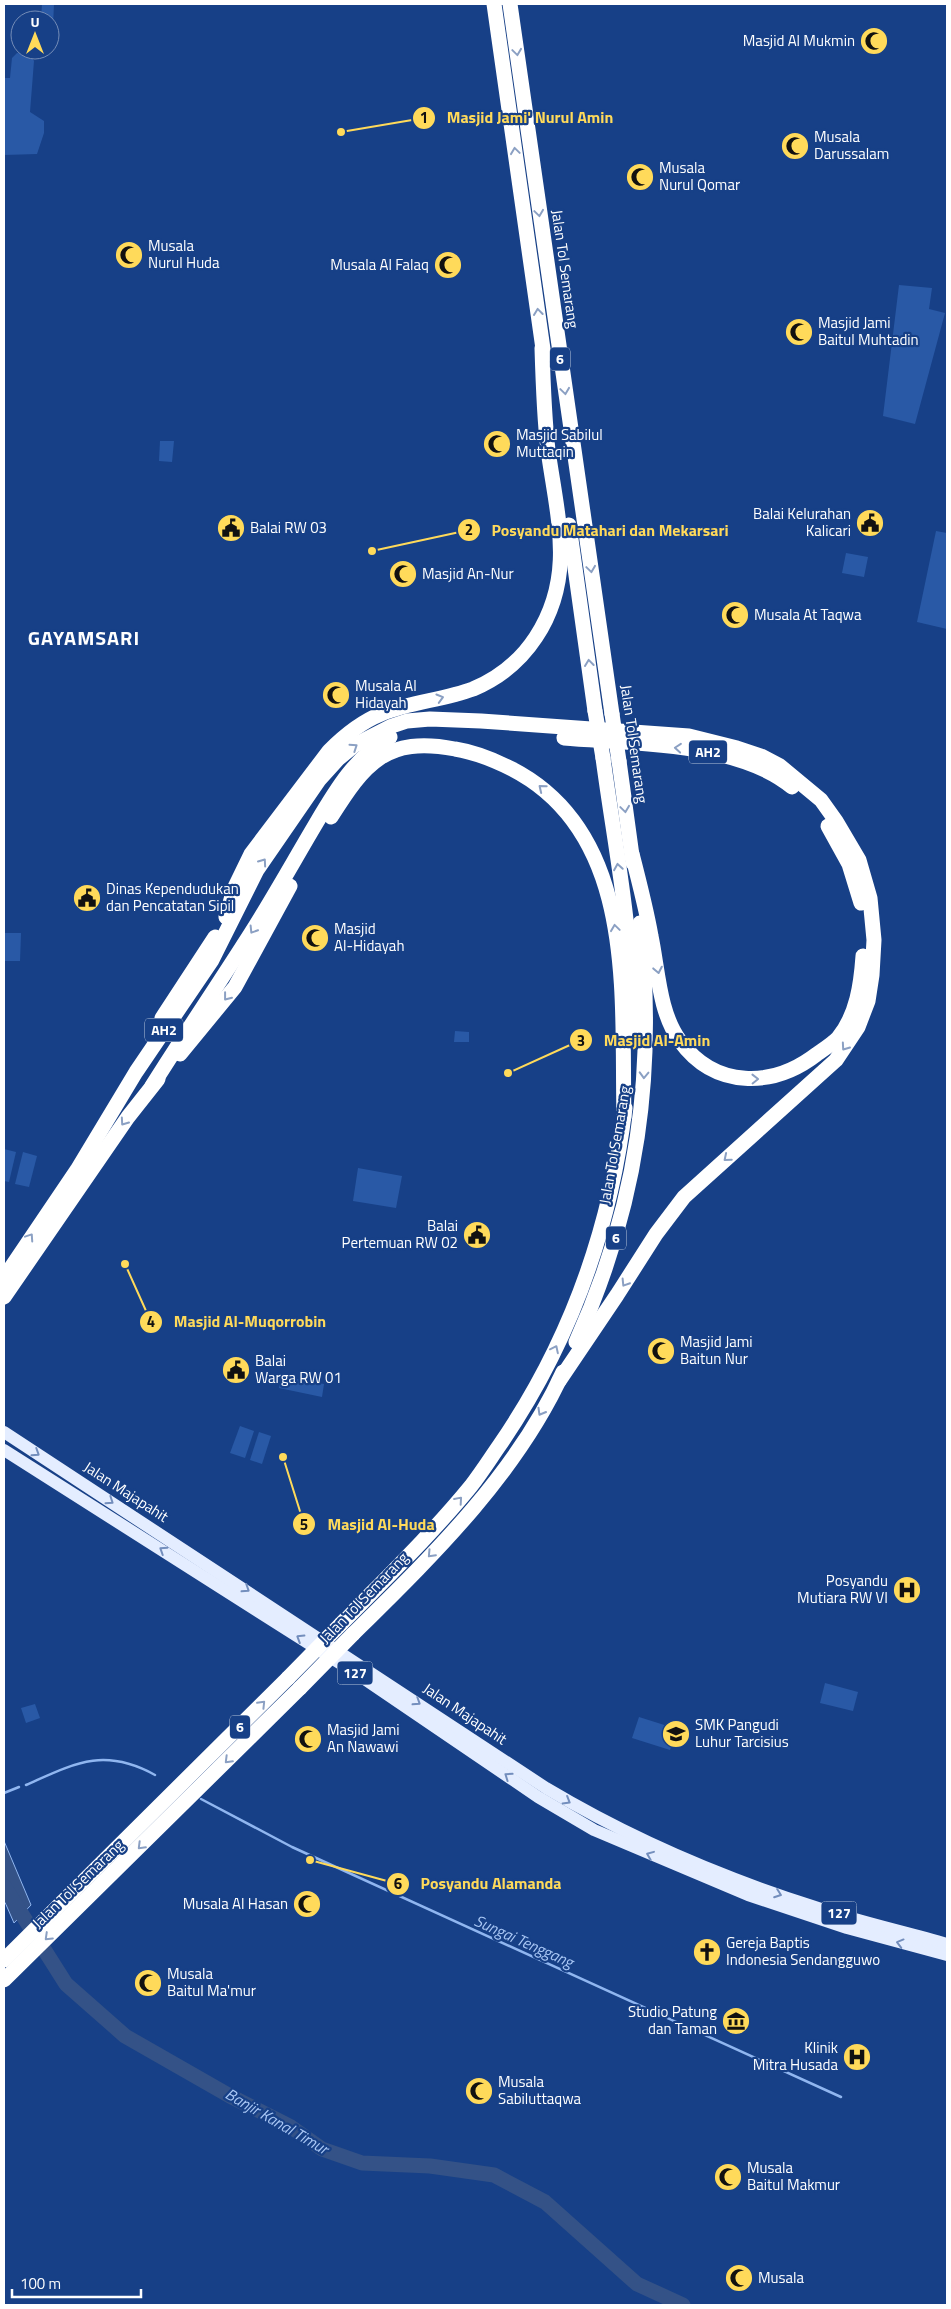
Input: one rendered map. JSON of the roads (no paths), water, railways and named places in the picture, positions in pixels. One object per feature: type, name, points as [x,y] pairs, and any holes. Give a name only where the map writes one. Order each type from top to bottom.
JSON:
[{"type":"highway","name":"Jalan Tol Semarang","points":[[4,1960],[71,1891],[288,1678],[430,1533],[472,1484],[524,1410],[579,1299],[601,1234],[618,1158],[630,1066],[632,975],[630,938],[542,348],[494,4]]},
{"type":"highway","name":"Jalan Tol Semarang","points":[[5,1979],[300,1688],[467,1515],[526,1437],[559,1381],[596,1299],[615,1242],[638,1135],[644,1087],[647,1012],[632,854],[510,4]]},
{"type":"highway","points":[[136,1072],[173,998],[218,932],[227,914],[242,868],[312,774],[344,737],[382,714],[472,689],[496,676],[516,662],[528,649],[549,618],[559,586],[561,540],[545,425],[542,348]]},
{"type":"highway","name":"AH2","points":[[4,1278],[76,1170],[136,1072],[212,960],[257,870],[319,780],[338,758],[355,745],[392,726],[407,721],[451,719],[689,736],[761,756],[780,766],[821,800],[848,840],[866,878],[874,940],[872,975],[863,1017],[836,1060],[684,1197],[656,1234],[618,1295],[559,1381]]},
{"type":"highway","name":"AH2","points":[[152,1086],[201,1007],[252,932],[346,775],[375,746],[390,737],[420,729],[482,728],[721,754],[764,769],[788,784],[813,805],[830,829],[849,864],[861,903],[864,941],[862,974],[852,1015],[837,1039],[805,1063],[790,1071],[761,1079],[747,1079],[712,1070],[692,1054],[680,1042],[669,1021],[632,854]]},
{"type":"highway","name":"AH2","points":[[4,1297],[128,1117],[152,1086],[205,1026],[235,986],[298,872],[358,776],[380,757],[401,747],[426,744],[461,750],[499,763],[530,779],[558,801],[582,832],[596,856],[606,885],[618,952],[624,1117]]},
{"type":"main road","name":"Jalan Majapahit","points":[[4,1432],[546,1788],[594,1817],[727,1876],[813,1907],[946,1949]]},
{"type":"main road","name":"Jalan Majapahit","points":[[4,1450],[363,1678],[538,1797],[594,1830],[748,1895],[847,1928],[946,1949]]},
{"type":"waterway","points":[[26,1785],[60,1770],[90,1761],[120,1762],[137,1766],[155,1775]]},
{"type":"waterway","points":[[4,1793],[19,1787]]},
{"type":"waterway","name":"Sungai Tenggang","points":[[201,1799],[292,1847],[841,2097]]},
{"type":"waterway","name":"Banjir Kanal Timur","points":[[4,1886],[66,1984],[125,2036],[230,2096],[291,2127],[322,2149],[362,2163],[430,2166],[494,2175],[545,2202],[637,2284],[683,2305]]},
{"type":"place","name":"Masjid Al Mukmin","points":[[874,41]]},
{"type":"place","name":"Masjid Jami' Nurul Amin","points":[[341,132]]},
{"type":"place","name":"Musala Darussalam","points":[[795,146]]},
{"type":"place","name":"Musala Nurul Qomar","points":[[640,177]]},
{"type":"place","name":"Musala Nurul Huda","points":[[129,255]]},
{"type":"place","name":"Musala Al Falaq","points":[[448,265]]},
{"type":"place","name":"Masjid Jami Baitul Muhtadin","points":[[799,332]]},
{"type":"place","name":"Masjid Sabilul Muttaqin","points":[[497,444]]},
{"type":"place","name":"Balai Kelurahan Kalicari","points":[[870,523]]},
{"type":"place","name":"Balai RW 03","points":[[231,528]]},
{"type":"place","name":"Posyandu Matahari dan Mekarsari","points":[[372,551]]},
{"type":"place","name":"Masjid An-Nur","points":[[403,574]]},
{"type":"place","name":"Musala At Taqwa","points":[[735,615]]},
{"type":"place","name":"Musala Al Hidayah","points":[[336,695]]},
{"type":"place","name":"Dinas Kependudukan dan Pencatatan Sipil","points":[[87,898]]},
{"type":"place","name":"Masjid Al-Hidayah","points":[[315,938]]},
{"type":"place","name":"Masjid Al-Amin","points":[[508,1073]]},
{"type":"place","name":"Balai Pertemuan RW 02","points":[[477,1235]]},
{"type":"place","name":"Masjid Al-Muqorrobin","points":[[125,1264]]},
{"type":"place","name":"Masjid Jami Baitun Nur","points":[[661,1351]]},
{"type":"place","name":"Balai Warga RW 01","points":[[236,1370]]},
{"type":"place","name":"Masjid Al-Huda","points":[[283,1457]]},
{"type":"place","name":"Posyandu Mutiara RW VI","points":[[907,1590]]},
{"type":"place","name":"SMK Pangudi Luhur Tarcisius","points":[[676,1734]]},
{"type":"place","name":"Masjid Jami An Nawawi","points":[[308,1739]]},
{"type":"place","name":"Posyandu Alamanda","points":[[310,1860]]},
{"type":"place","name":"Musala Al Hasan","points":[[307,1904]]},
{"type":"place","name":"Gereja Baptis Indonesia Sendangguwo","points":[[707,1952]]},
{"type":"place","name":"Musala Baitul Ma'mur","points":[[148,1983]]},
{"type":"place","name":"Studio Patung dan Taman","points":[[736,2021]]},
{"type":"place","name":"Klinik Mitra Husada","points":[[857,2057]]},
{"type":"place","name":"Musala Sabiluttaqwa","points":[[479,2091]]},
{"type":"place","name":"Musala Baitul Makmur","points":[[728,2177]]},
{"type":"place","name":"Musala","points":[[739,2278]]},
{"type":"district","name":"GAYAMSARI","points":[[84,638]]}]
